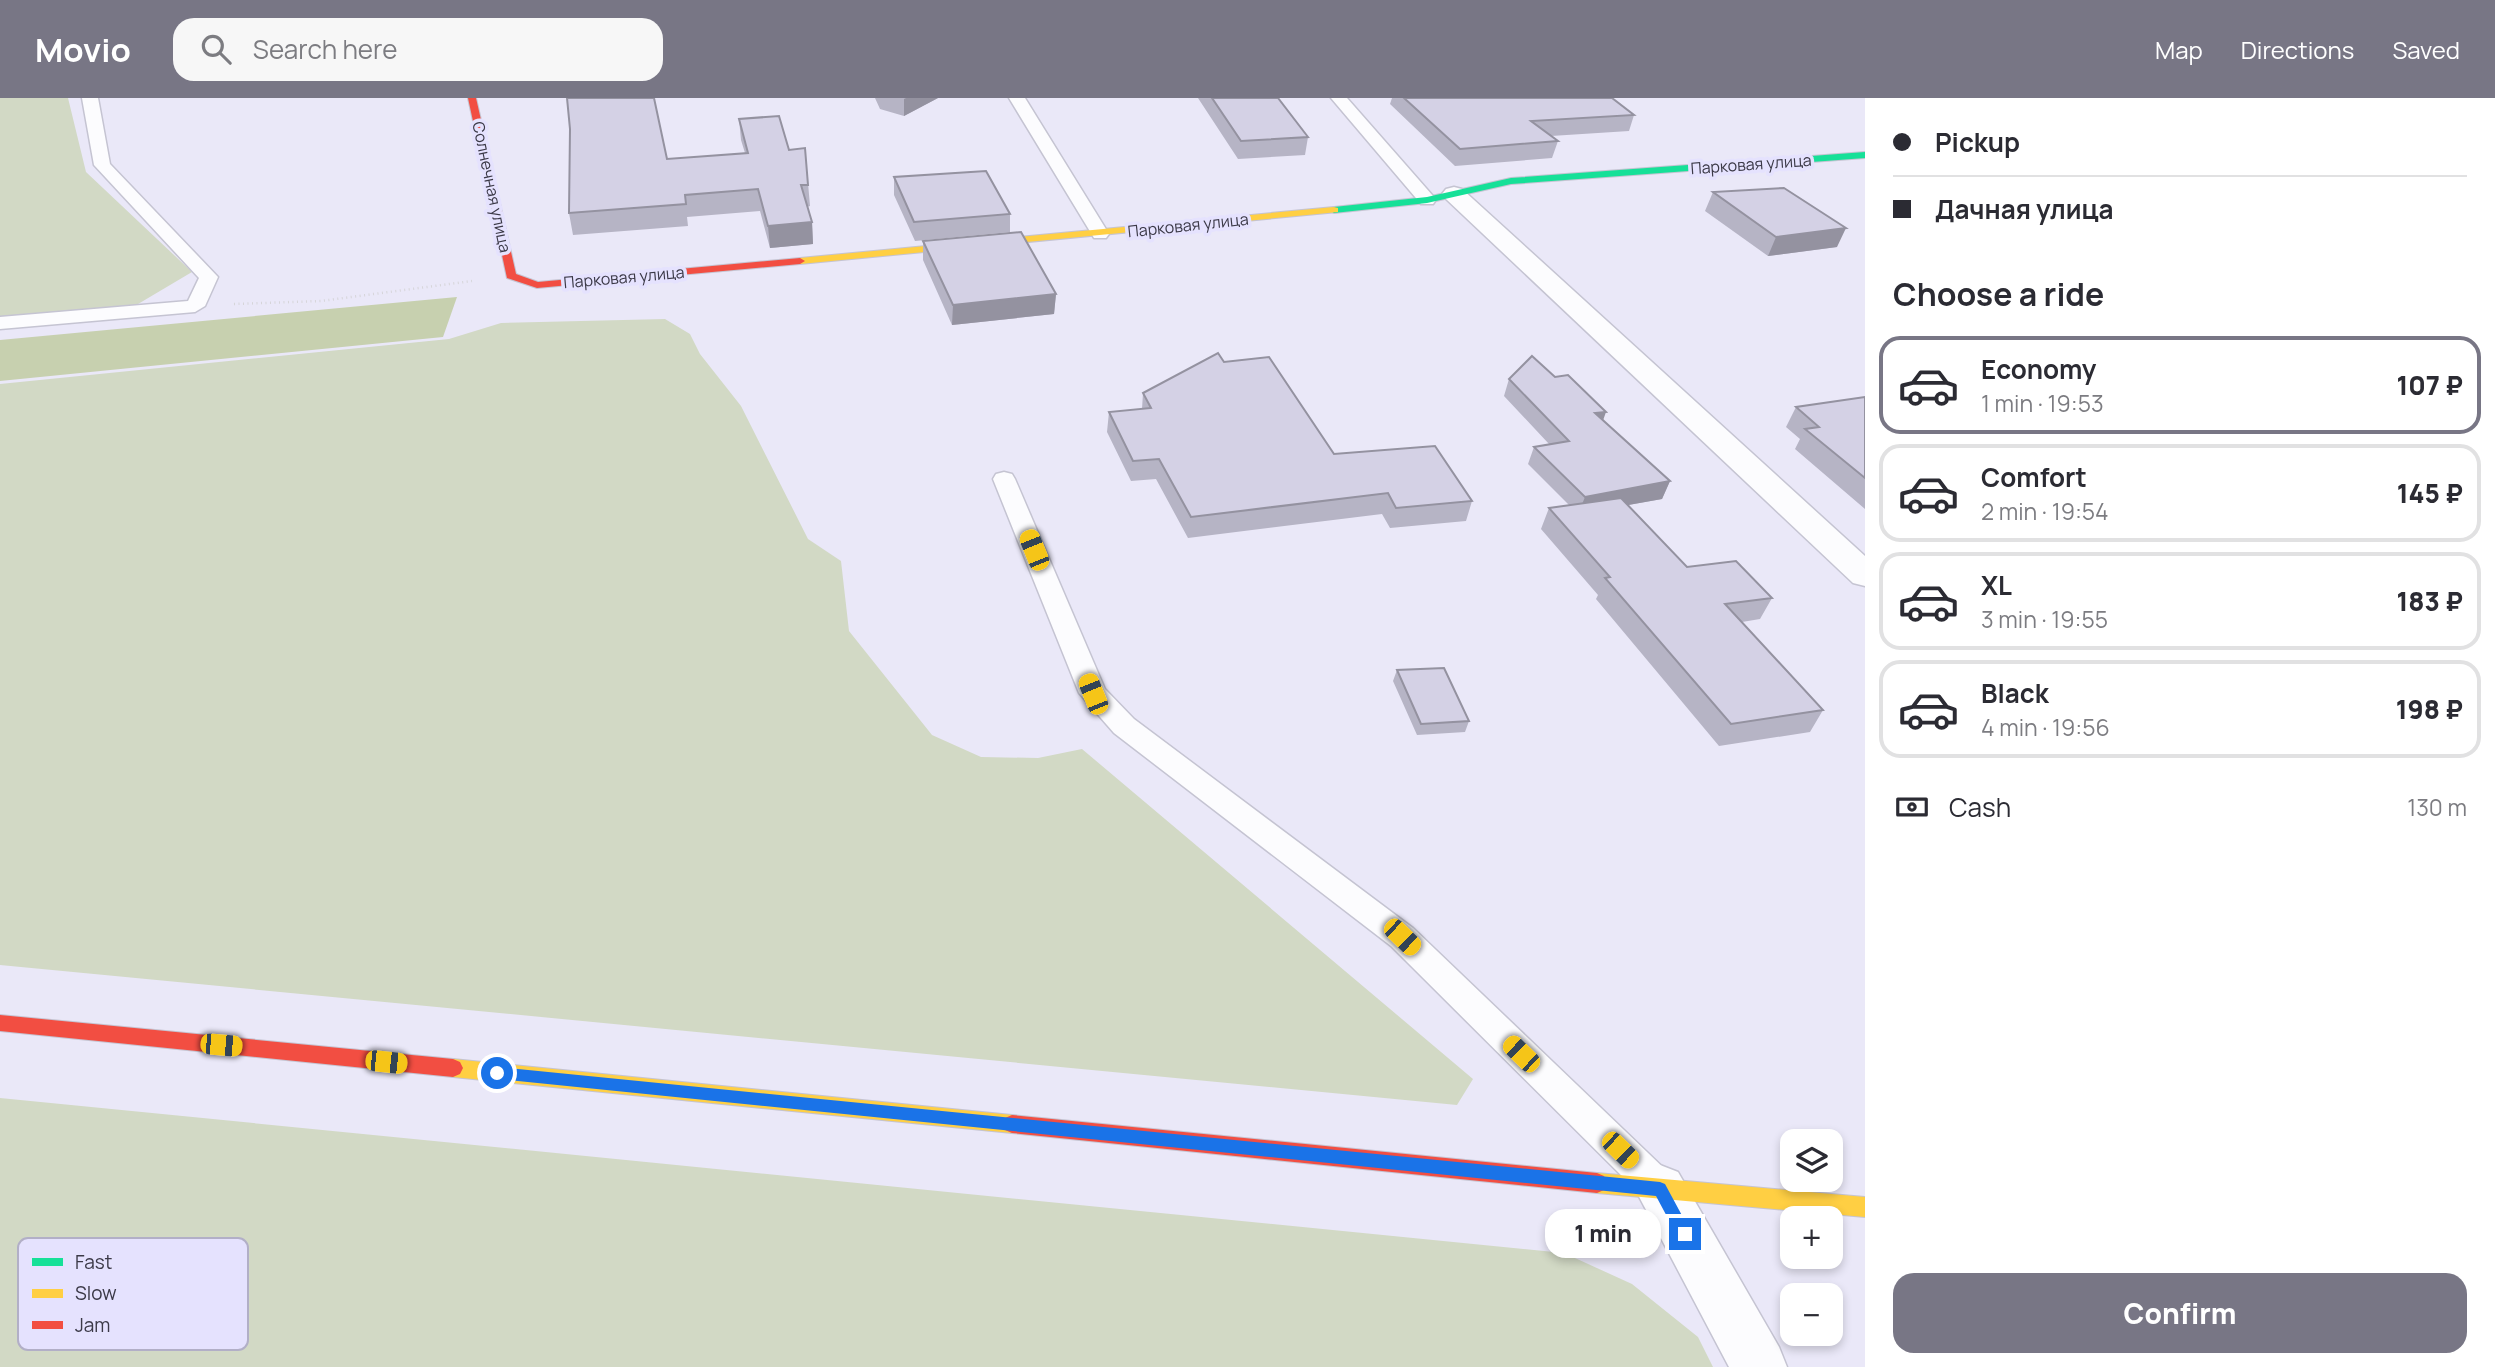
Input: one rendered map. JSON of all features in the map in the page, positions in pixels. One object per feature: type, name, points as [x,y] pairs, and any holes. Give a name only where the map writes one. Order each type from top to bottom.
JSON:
[{"type":"street","name":"Солнечная улица","points":[[472,98],[512,276]]},
{"type":"street","name":"Парковая улица","points":[[512,276],[537,285],[1100,234],[1440,197],[1511,181],[1865,155]]},
{"type":"street","points":[[1440,197],[1865,575]]},
{"type":"street","points":[[0,1023],[1660,1189],[1865,1207]]},
{"type":"street","points":[[1660,1189],[1759,1367]]},
{"type":"lane","points":[[0,324],[195,306],[209,277],[102,165],[89,98]]},
{"type":"lane","points":[[1017,98],[1100,234]]},
{"type":"lane","points":[[1339,98],[1440,197]]},
{"type":"lane","points":[[1004,479],[1093,694],[1124,726],[1402,937],[1660,1189]]},
{"type":"path","points":[[195,306],[321,300],[512,276]]},
{"type":"green space","points":[[0,98],[68,98],[86,172],[192,272],[133,307],[0,320]]},
{"type":"green space","points":[[457,297],[443,337],[0,381],[0,340]]},
{"type":"green space","points":[[665,319],[690,334],[700,354],[741,406],[808,539],[841,561],[849,631],[932,735],[981,757],[1038,758],[1082,749],[1473,1079],[1457,1105],[0,965],[0,384],[449,339],[501,323]]},
{"type":"green space","points":[[0,1098],[1564,1253],[1632,1284],[1698,1337],[1713,1367],[0,1367]]},
{"type":"building","points":[[567,98],[654,98],[667,159],[748,153],[739,119],[779,116],[789,150],[805,148],[808,185],[801,185],[812,222],[768,226],[758,189],[685,195],[686,204],[569,213],[570,129]]},
{"type":"building","points":[[1212,98],[1278,98],[1308,137],[1241,141]]},
{"type":"building","points":[[1404,98],[1612,98],[1634,115],[1531,121],[1558,141],[1460,149]]},
{"type":"building","points":[[986,171],[1010,214],[914,222],[894,177]]},
{"type":"building","points":[[1784,188],[1846,228],[1776,237],[1713,192]]},
{"type":"building","points":[[1021,232],[1056,294],[953,305],[923,241]]},
{"type":"building","points":[[1218,353],[1224,362],[1269,357],[1334,454],[1435,446],[1472,501],[1396,508],[1388,493],[1191,517],[1159,459],[1133,461],[1109,412],[1151,408],[1143,393]]},
{"type":"building","points":[[1532,356],[1555,377],[1568,375],[1606,412],[1595,413],[1670,481],[1585,497],[1534,447],[1569,441],[1509,379]]},
{"type":"building","points":[[1865,397],[1865,478],[1805,429],[1819,427],[1796,407]]},
{"type":"building","points":[[1621,498],[1687,567],[1736,561],[1772,598],[1725,604],[1823,710],[1731,724],[1605,578],[1610,577],[1549,508]]},
{"type":"building","points":[[1444,668],[1469,721],[1421,724],[1397,670]]},
{"type":"traffic: fast","points":[[1334,210],[1427,200],[1511,181],[1865,155]]},
{"type":"traffic: slow","points":[[800,261],[1334,210]]},
{"type":"traffic: slow","points":[[453,1068],[1012,1124]]},
{"type":"traffic: slow","points":[[1597,1183],[1865,1207]]},
{"type":"traffic: jam","points":[[472,98],[511,276],[537,285],[800,261]]},
{"type":"traffic: jam","points":[[0,1023],[453,1068]]},
{"type":"traffic: jam","points":[[1012,1124],[1597,1183]]},
{"type":"route","points":[[497,1073],[1660,1189],[1685,1234]]}]
